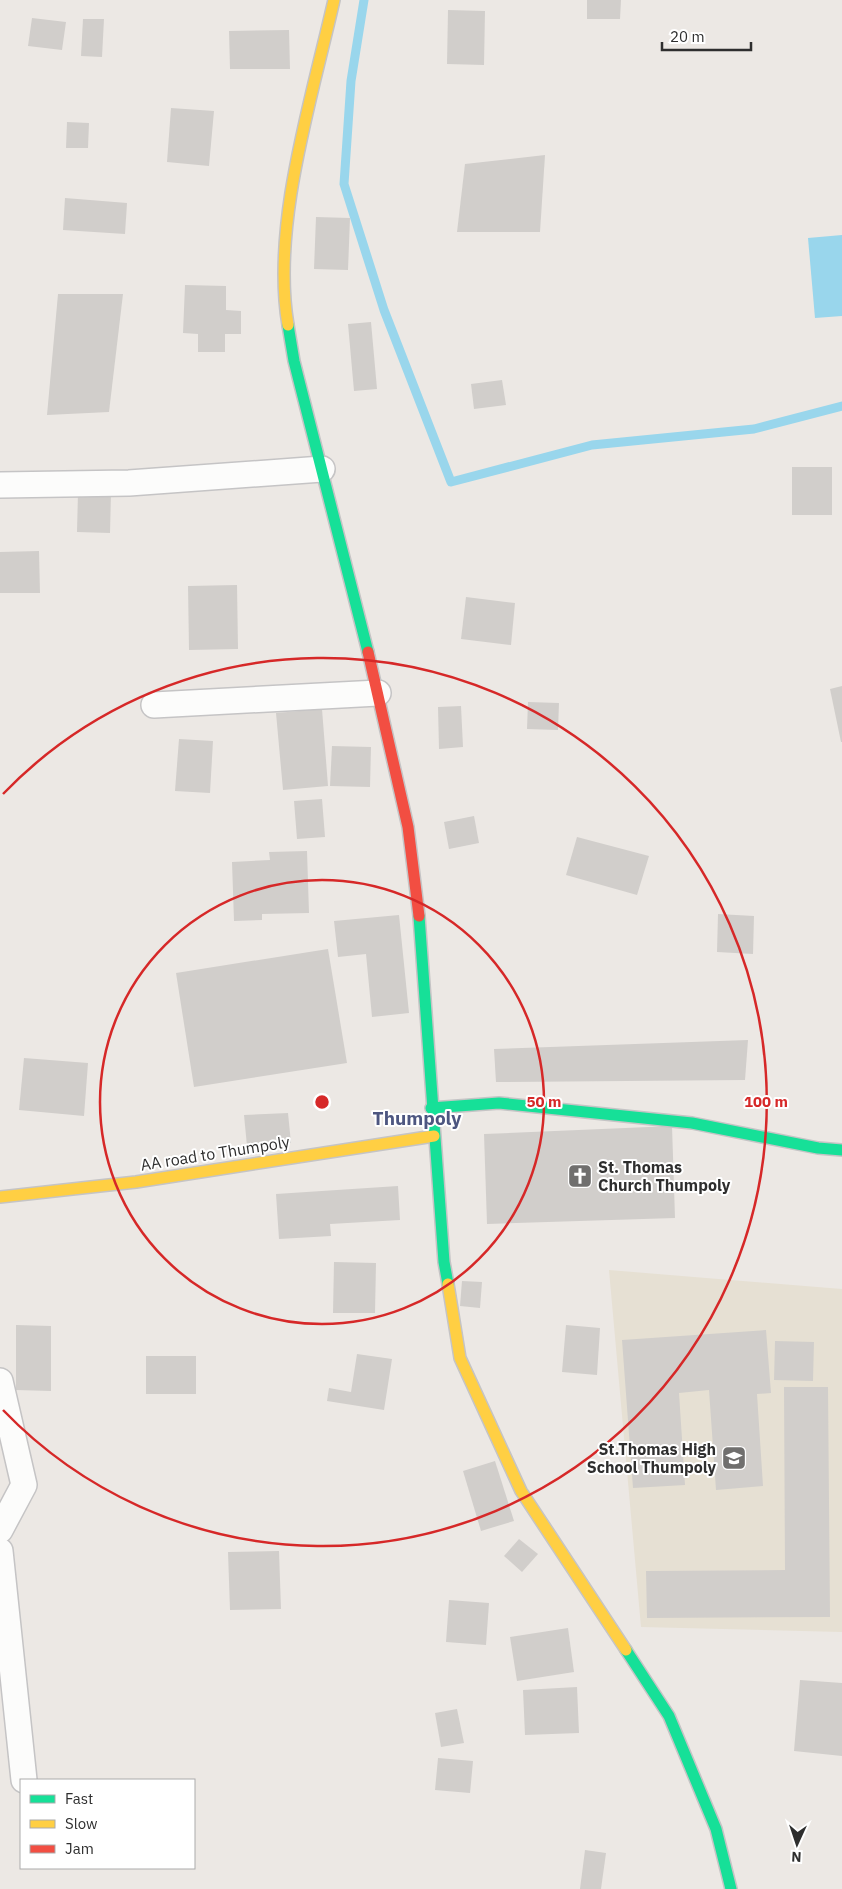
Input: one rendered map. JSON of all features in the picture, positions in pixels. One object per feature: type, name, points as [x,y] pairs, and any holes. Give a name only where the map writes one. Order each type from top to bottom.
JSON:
[{"type":"main road","points":[[334,0],[294,176],[283,265],[287,322],[294,361],[378,693],[408,827],[420,921],[431,1108],[444,1262],[460,1358],[521,1491],[669,1716],[716,1829],[731,1889]]},
{"type":"main road","points":[[431,1108],[499,1103],[692,1123],[818,1148],[842,1150]]},
{"type":"main road","name":"AA road to Thumpoly","points":[[0,1197],[136,1182],[434,1136]]},
{"type":"street","points":[[0,485],[129,483],[322,469]]},
{"type":"street","points":[[154,705],[378,693]]},
{"type":"street","points":[[0,1381],[24,1485],[0,1530]]},
{"type":"street","points":[[0,1551],[24,1779]]},
{"type":"shaded area","name":"St.Thomas High School Thumpoly","points":[[609,1270],[842,1289],[842,1632],[641,1627]]},
{"type":"water","points":[[842,235],[842,316],[815,318],[808,238]]},
{"type":"building","points":[[587,0],[621,0],[620,19],[587,19]]},
{"type":"building","points":[[448,10],[485,11],[484,65],[447,64]]},
{"type":"building","points":[[32,18],[66,22],[62,50],[28,46]]},
{"type":"building","points":[[83,19],[104,19],[102,57],[81,56]]},
{"type":"building","points":[[289,30],[290,69],[230,69],[229,31]]},
{"type":"building","points":[[171,108],[214,111],[209,166],[167,162]]},
{"type":"building","points":[[67,122],[89,123],[88,148],[66,148]]},
{"type":"building","points":[[545,155],[540,232],[457,232],[465,164]]},
{"type":"building","points":[[65,198],[127,203],[125,234],[63,230]]},
{"type":"building","points":[[316,217],[350,218],[348,270],[314,269]]},
{"type":"building","points":[[185,285],[226,286],[226,310],[241,311],[241,334],[225,334],[225,352],[198,352],[198,334],[183,333]]},
{"type":"building","points":[[58,294],[123,294],[109,412],[47,415]]},
{"type":"building","points":[[371,322],[377,389],[354,391],[348,324]]},
{"type":"building","points":[[502,380],[506,405],[474,409],[471,384]]},
{"type":"building","points":[[792,467],[832,467],[832,515],[792,515]]},
{"type":"building","points":[[78,492],[111,493],[110,533],[77,532]]},
{"type":"building","points":[[39,551],[40,593],[0,593],[0,552]]},
{"type":"building","points":[[237,585],[238,649],[189,650],[188,586]]},
{"type":"building","points":[[466,597],[515,603],[511,645],[461,639]]},
{"type":"building","points":[[842,686],[842,742],[841,742],[830,689]]},
{"type":"building","points":[[528,702],[559,703],[558,730],[527,729]]},
{"type":"building","points":[[461,706],[463,747],[439,749],[438,707]]},
{"type":"building","points":[[322,709],[328,786],[283,790],[276,713]]},
{"type":"building","points":[[179,739],[213,741],[210,793],[175,791]]},
{"type":"building","points":[[332,746],[371,747],[370,787],[330,786]]},
{"type":"building","points":[[322,799],[325,837],[297,839],[294,801]]},
{"type":"building","points":[[474,816],[479,843],[449,849],[444,822]]},
{"type":"building","points":[[577,837],[649,856],[637,895],[566,875]]},
{"type":"building","points":[[307,851],[309,913],[262,914],[262,920],[234,921],[232,862],[270,860],[269,852]]},
{"type":"building","points":[[718,914],[754,916],[753,954],[717,952]]},
{"type":"building","points":[[399,915],[409,1013],[372,1017],[366,954],[338,957],[334,921]]},
{"type":"building","points":[[328,949],[347,1063],[194,1087],[176,973]]},
{"type":"building","points":[[748,1040],[745,1080],[496,1082],[494,1049]]},
{"type":"building","points":[[24,1058],[88,1063],[84,1116],[19,1110]]},
{"type":"building","points":[[288,1113],[291,1143],[247,1146],[244,1115]]},
{"type":"building","name":"St. Thomas Church Thumpoly","points":[[672,1126],[675,1218],[487,1224],[484,1134]]},
{"type":"building","points":[[398,1186],[400,1220],[330,1224],[331,1236],[279,1239],[276,1194]]},
{"type":"building","points":[[334,1262],[376,1263],[375,1313],[333,1313]]},
{"type":"building","points":[[462,1281],[482,1282],[480,1308],[460,1306]]},
{"type":"building","points":[[16,1325],[51,1326],[51,1391],[16,1390]]},
{"type":"building","points":[[566,1325],[600,1328],[597,1375],[562,1372]]},
{"type":"building","points":[[766,1330],[771,1393],[757,1394],[763,1486],[716,1490],[709,1390],[679,1393],[685,1485],[633,1488],[622,1340]]},
{"type":"building","points":[[775,1341],[814,1342],[813,1381],[774,1380]]},
{"type":"building","points":[[357,1354],[392,1359],[384,1410],[327,1401],[329,1388],[351,1392]]},
{"type":"building","points":[[146,1356],[196,1356],[196,1394],[146,1394]]},
{"type":"building","points":[[784,1387],[828,1387],[830,1617],[647,1618],[646,1571],[785,1570]]},
{"type":"building","points":[[495,1461],[514,1521],[481,1531],[463,1471]]},
{"type":"building","points":[[519,1539],[538,1554],[522,1572],[504,1556]]},
{"type":"building","points":[[279,1551],[281,1609],[230,1610],[228,1552]]},
{"type":"building","points":[[449,1600],[489,1603],[486,1645],[446,1642]]},
{"type":"building","points":[[568,1628],[574,1672],[517,1681],[510,1637]]},
{"type":"building","points":[[800,1680],[842,1683],[842,1756],[794,1751]]},
{"type":"building","points":[[577,1687],[579,1733],[525,1735],[523,1690]]},
{"type":"building","points":[[457,1709],[464,1743],[441,1747],[435,1713]]},
{"type":"building","points":[[438,1758],[473,1761],[470,1793],[435,1790]]},
{"type":"building","points":[[585,1850],[606,1853],[601,1889],[580,1889]]},
{"type":"waterway","points":[[364,0],[351,81],[344,184],[384,310],[451,482],[592,445],[754,429],[842,406]]},
{"type":"traffic: fast","points":[[288,325],[294,361],[368,652]]},
{"type":"traffic: fast","points":[[419,916],[444,1262],[448,1284]]},
{"type":"traffic: fast","points":[[431,1108],[499,1103],[692,1123],[818,1148],[842,1150]]},
{"type":"traffic: fast","points":[[626,1650],[669,1716],[716,1829],[731,1889]]},
{"type":"traffic: slow","points":[[288,325],[284,287],[289,205],[305,120],[334,0]]},
{"type":"traffic: slow","points":[[0,1197],[136,1182],[434,1136]]},
{"type":"traffic: slow","points":[[448,1284],[460,1358],[521,1491],[626,1650]]},
{"type":"traffic: jam","points":[[368,652],[408,827],[419,916]]},
{"type":"place","name":"St. Thomas Church Thumpoly","points":[[580,1176]]},
{"type":"place","name":"St.Thomas High School Thumpoly","points":[[734,1458]]},
{"type":"district","name":"Thumpoly","points":[[417,1118]]}]
